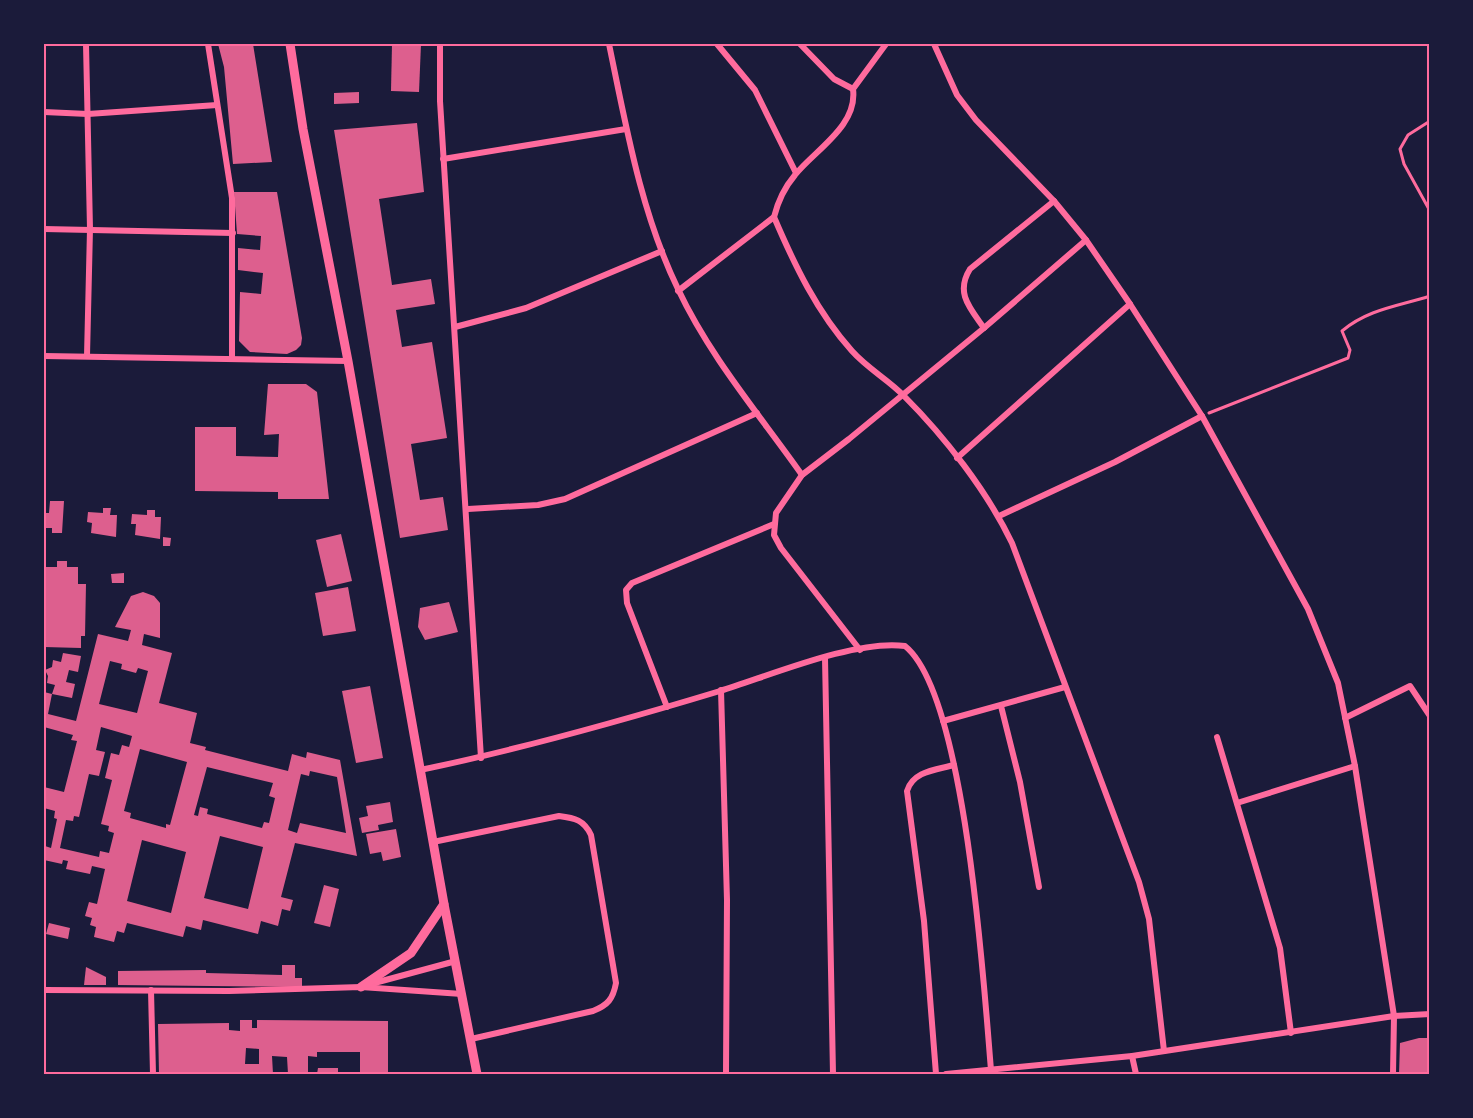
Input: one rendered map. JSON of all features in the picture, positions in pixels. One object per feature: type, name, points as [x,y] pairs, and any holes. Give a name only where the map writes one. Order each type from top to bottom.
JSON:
[{"type":"main road","points":[[290,44],[303,129],[348,361],[444,904],[477,1074]]},
{"type":"main road","points":[[361,987],[411,953],[444,904]]},
{"type":"street","points":[[86,44],[90,229],[87,356]]},
{"type":"street","points":[[208,44],[229,179],[233,233],[232,358]]},
{"type":"street","points":[[440,44],[443,159],[468,509],[481,758]]},
{"type":"street","points":[[609,44],[626,129],[640,183],[662,251],[678,291],[714,355],[802,475]]},
{"type":"street","points":[[717,44],[755,90],[796,173]]},
{"type":"street","points":[[800,44],[834,79],[853,89]]},
{"type":"street","points":[[678,291],[774,217],[778,201],[796,173],[848,118],[855,99],[853,89],[886,44]]},
{"type":"street","points":[[934,44],[963,104],[1014,161],[1054,201],[1086,240],[1130,304],[1202,416],[1308,609],[1338,683],[1355,766],[1394,1016],[1393,1074]]},
{"type":"street","points":[[44,112],[88,114],[217,105]]},
{"type":"street","points":[[443,159],[626,129]]},
{"type":"street","points":[[984,328],[966,303],[963,294],[964,278],[970,269],[1054,201]]},
{"type":"street","points":[[774,217],[812,297],[828,321],[853,352],[882,380],[903,395],[957,458],[999,516],[1023,571],[1139,882],[1149,919],[1164,1051]]},
{"type":"street","points":[[44,229],[233,233]]},
{"type":"street","points":[[860,650],[781,548],[774,534],[776,513],[802,475],[984,328],[1086,240]]},
{"type":"street","points":[[455,327],[526,308],[662,251]]},
{"type":"street","points":[[957,458],[1130,304]]},
{"type":"street","points":[[44,356],[348,361]]},
{"type":"street","points":[[468,509],[538,505],[565,499],[757,413]]},
{"type":"street","points":[[999,516],[1115,462],[1202,416]]},
{"type":"street","points":[[667,706],[627,603],[626,591],[632,583],[774,524]]},
{"type":"street","points":[[420,770],[481,758],[667,706],[825,658],[860,650],[895,645],[905,646],[920,662],[943,721],[954,765],[980,931],[991,1070]]},
{"type":"street","points":[[825,658],[833,1074]]},
{"type":"street","points":[[1345,718],[1410,686],[1430,716]]},
{"type":"street","points":[[943,721],[1065,687]]},
{"type":"street","points":[[721,690],[727,900],[726,1074]]},
{"type":"street","points":[[1000,706],[1020,782],[1039,887]]},
{"type":"street","points":[[1217,738],[1280,948],[1290,1033]]},
{"type":"street","points":[[936,1074],[924,921],[907,791],[914,778],[920,774],[954,765]]},
{"type":"street","points":[[1237,803],[1355,766]]},
{"type":"street","points":[[433,842],[559,816],[573,818],[586,824],[591,835],[616,982],[614,997],[606,1006],[593,1011],[471,1038]]},
{"type":"street","points":[[361,987],[456,961]]},
{"type":"street","points":[[44,990],[229,991],[361,987],[462,994]]},
{"type":"street","points":[[151,990],[153,1074]]},
{"type":"street","points":[[946,1074],[1132,1056],[1394,1016],[1430,1014]]},
{"type":"street","points":[[1132,1056],[1136,1074]]},
{"type":"path","points":[[1430,121],[1408,135],[1400,149],[1404,164],[1430,211]]},
{"type":"path","points":[[1202,416],[1348,358],[1350,350],[1342,331],[1376,310],[1430,296]]},
{"type":"building","points":[[218,44],[253,44],[272,162],[233,164],[224,67]]},
{"type":"building","points":[[392,44],[421,44],[419,92],[391,91]]},
{"type":"building","points":[[359,92],[359,103],[334,104],[334,93]]},
{"type":"building","points":[[417,123],[424,192],[379,199],[392,285],[431,279],[435,304],[396,310],[402,347],[432,342],[447,438],[411,444],[420,500],[443,497],[448,530],[400,538],[334,130]]},
{"type":"building","points":[[234,192],[277,192],[302,338],[301,345],[287,354],[250,352],[239,341],[240,292],[261,294],[263,273],[238,270],[238,248],[260,250],[261,236],[237,234]]},
{"type":"building","points":[[268,384],[306,384],[317,392],[329,499],[278,499],[278,492],[195,491],[195,427],[236,427],[236,456],[278,457],[279,434],[264,435]]},
{"type":"building","points":[[50,501],[64,501],[62,533],[52,533],[52,528],[44,528],[44,513],[49,513]]},
{"type":"building","points":[[103,508],[111,508],[110,515],[117,515],[116,537],[91,533],[92,523],[87,522],[88,512],[103,513]]},
{"type":"building","points":[[147,510],[155,510],[155,517],[161,517],[160,539],[135,535],[136,524],[131,524],[132,514],[147,515]]},
{"type":"building","points":[[341,534],[352,581],[327,587],[316,540]]},
{"type":"building","points":[[163,537],[171,538],[170,546],[163,546]]},
{"type":"building","points":[[57,561],[67,561],[67,567],[78,567],[78,584],[86,584],[85,636],[81,636],[81,648],[44,647],[44,567],[57,567]]},
{"type":"building","points":[[124,573],[124,583],[112,583],[111,574]]},
{"type":"building","points":[[348,587],[356,631],[323,636],[315,593]]},
{"type":"building","points":[[143,592],[154,596],[160,603],[160,638],[144,634],[142,645],[172,653],[159,703],[197,713],[190,743],[206,747],[205,750],[288,771],[292,754],[306,758],[307,752],[340,760],[357,856],[295,843],[281,897],[293,900],[290,911],[282,909],[278,926],[261,921],[258,934],[203,920],[201,930],[186,926],[183,937],[127,923],[124,933],[117,931],[114,942],[94,937],[96,927],[90,925],[92,918],[85,916],[89,902],[97,904],[105,869],[92,866],[90,874],[66,869],[68,861],[63,860],[62,864],[44,860],[45,846],[51,848],[57,819],[54,818],[55,811],[44,808],[44,787],[64,792],[77,741],[71,740],[73,735],[44,727],[44,692],[52,694],[48,714],[76,721],[98,634],[128,641],[131,630],[115,627],[131,596]],"holes":[[[110,661],[122,664],[121,669],[136,673],[138,668],[148,671],[137,713],[99,704]],[[101,727],[132,736],[129,747],[122,745],[119,755],[111,753],[105,778],[112,780],[101,824],[109,826],[108,831],[114,833],[109,853],[100,851],[99,857],[60,848],[66,820],[73,821],[74,816],[79,817],[89,774],[99,776],[105,752],[96,750]],[[140,749],[187,762],[170,825],[166,824],[166,828],[130,818],[131,813],[124,811]],[[207,767],[273,783],[269,796],[275,798],[269,823],[264,822],[262,828],[207,814],[208,809],[200,807],[198,816],[194,815]],[[310,771],[337,777],[346,833],[300,823],[297,833],[288,830],[301,774],[309,776]],[[220,836],[263,847],[248,909],[204,898]],[[142,840],[186,852],[171,913],[127,901]]]},
{"type":"building","points":[[449,602],[458,632],[425,640],[418,627],[420,608]]},
{"type":"building","points":[[63,653],[81,656],[78,672],[69,670],[66,682],[75,684],[72,698],[52,694],[55,685],[47,683],[48,676],[45,670],[52,667],[53,660],[61,662]]},
{"type":"building","points":[[370,686],[383,758],[356,763],[342,691]]},
{"type":"building","points":[[390,802],[393,822],[378,825],[379,830],[362,833],[359,818],[368,816],[366,806]]},
{"type":"building","points":[[396,829],[401,857],[383,861],[381,852],[370,854],[366,834]]},
{"type":"building","points":[[324,885],[339,889],[330,927],[314,923]]},
{"type":"building","points":[[49,923],[70,928],[68,939],[46,934]]},
{"type":"building","points":[[282,965],[295,965],[295,978],[302,978],[302,987],[118,985],[118,971],[206,970],[206,973],[282,975]]},
{"type":"building","points":[[86,967],[106,977],[106,985],[84,985]]},
{"type":"building","points":[[240,1020],[252,1020],[252,1028],[257,1028],[257,1020],[388,1021],[388,1074],[360,1074],[360,1052],[317,1052],[317,1057],[308,1056],[308,1074],[288,1074],[287,1057],[272,1056],[273,1074],[159,1074],[158,1024],[229,1023],[229,1030],[240,1031]],"holes":[[[246,1048],[259,1049],[259,1064],[245,1064]]]},
{"type":"building","points":[[1419,1038],[1430,1038],[1430,1074],[1399,1074],[1400,1043]]},
{"type":"building","points":[[318,1068],[338,1068],[338,1074],[317,1074]]}]
